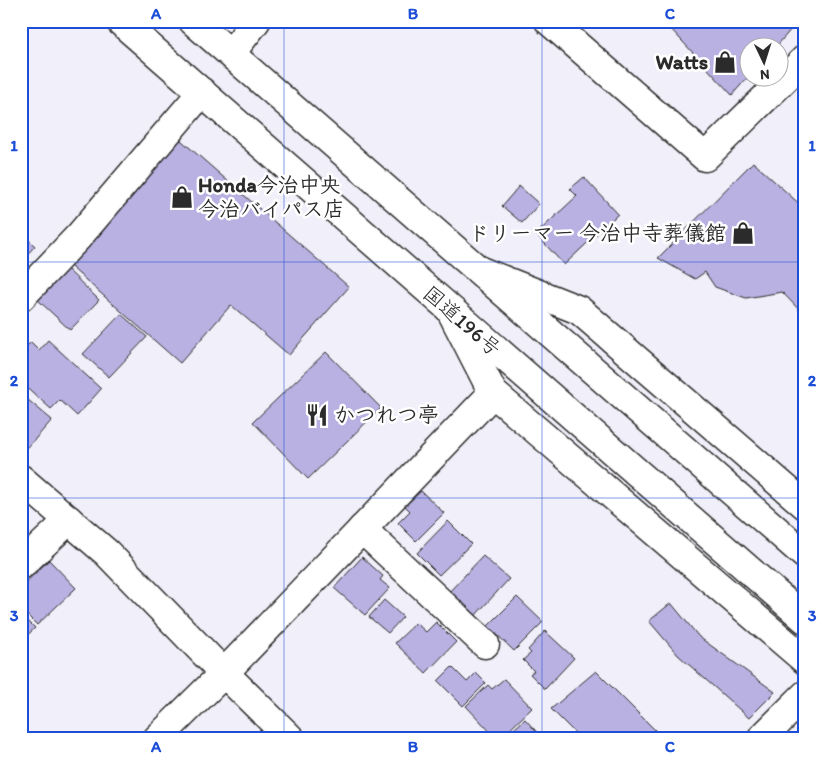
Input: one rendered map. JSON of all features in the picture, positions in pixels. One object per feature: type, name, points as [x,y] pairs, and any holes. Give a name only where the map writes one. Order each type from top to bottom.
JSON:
[{"type":"main road","name":"国道196号","points":[[120,21],[805,619]]},
{"type":"main road","points":[[193,21],[805,555]]},
{"type":"main road","points":[[231,53],[256,21]]},
{"type":"main road","points":[[548,21],[705,157],[805,59]]},
{"type":"main road","points":[[21,298],[79,236],[202,92]]},
{"type":"main road","points":[[479,270],[579,310],[805,505]]},
{"type":"main road","points":[[451,311],[493,392],[805,660]]},
{"type":"main road","points":[[157,739],[224,674],[493,392]]},
{"type":"main road","points":[[21,479],[107,553],[224,674],[291,739]]},
{"type":"main road","points":[[21,565],[69,520]]},
{"type":"main road","points":[[362,529],[485,644]]},
{"type":"main road","points":[[761,739],[805,695]]},
{"type":"building","name":"Watts","points":[[676,21],[798,21],[784,38],[738,38],[738,88],[732,95],[670,28]]},
{"type":"building","name":"Honda今治中央 今治バイパス店","points":[[174,134],[349,287],[289,355],[231,305],[180,363],[63,260]]},
{"type":"building","name":"ドリーマー 今治中寺葬儀館","points":[[753,162],[805,209],[805,316],[782,292],[746,298],[715,287],[705,272],[695,279],[658,258]]},
{"type":"building","points":[[584,177],[618,214],[564,265],[536,234],[577,196],[570,189]]},
{"type":"building","points":[[519,186],[539,204],[522,223],[502,206]]},
{"type":"building","points":[[21,233],[35,246],[21,261]]},
{"type":"building","points":[[67,269],[99,300],[70,330],[38,300]]},
{"type":"building","points":[[121,314],[147,337],[109,377],[83,354]]},
{"type":"building","points":[[48,340],[101,389],[77,416],[60,400],[51,409],[21,382],[21,352],[31,342],[39,350]]},
{"type":"building","name":"かつれつ亭","points":[[326,352],[381,408],[308,479],[253,422]]},
{"type":"building","points":[[21,394],[52,420],[21,455]]},
{"type":"building","points":[[421,491],[444,513],[416,541],[398,523],[410,511],[405,506]]},
{"type":"building","points":[[448,521],[471,544],[439,575],[417,553]]},
{"type":"building","points":[[483,556],[509,579],[474,617],[448,593]]},
{"type":"building","points":[[362,557],[383,576],[380,580],[390,588],[365,615],[334,588]]},
{"type":"building","points":[[49,560],[76,588],[37,625],[21,609],[21,587]]},
{"type":"building","points":[[517,597],[543,622],[514,651],[488,626]]},
{"type":"building","points":[[384,600],[403,617],[388,633],[369,617]]},
{"type":"building","points":[[671,603],[699,637],[775,692],[749,718],[678,655],[649,621]]},
{"type":"building","points":[[21,614],[35,628],[21,641]]},
{"type":"building","points":[[436,622],[456,642],[426,673],[395,643],[416,623],[426,632]]},
{"type":"building","points":[[545,631],[574,658],[545,689],[530,674],[534,671],[523,660],[531,653],[528,650]]},
{"type":"building","points":[[452,667],[467,682],[476,673],[486,683],[463,706],[438,681]]},
{"type":"building","points":[[596,671],[664,739],[581,739],[551,709]]},
{"type":"building","points":[[504,679],[532,708],[500,739],[497,739],[466,706],[488,685],[492,689]]},
{"type":"building","points":[[525,719],[543,739],[503,739]]},
{"type":"building","points":[[260,730],[268,739],[251,739]]},
{"type":"place","name":"Watts","points":[[725,62]]},
{"type":"place","name":"Honda今治中央 今治バイパス店","points":[[182,197]]},
{"type":"place","name":"ドリーマー 今治中寺葬儀館","points":[[743,233]]},
{"type":"place","name":"かつれつ亭","points":[[317,415]]}]
